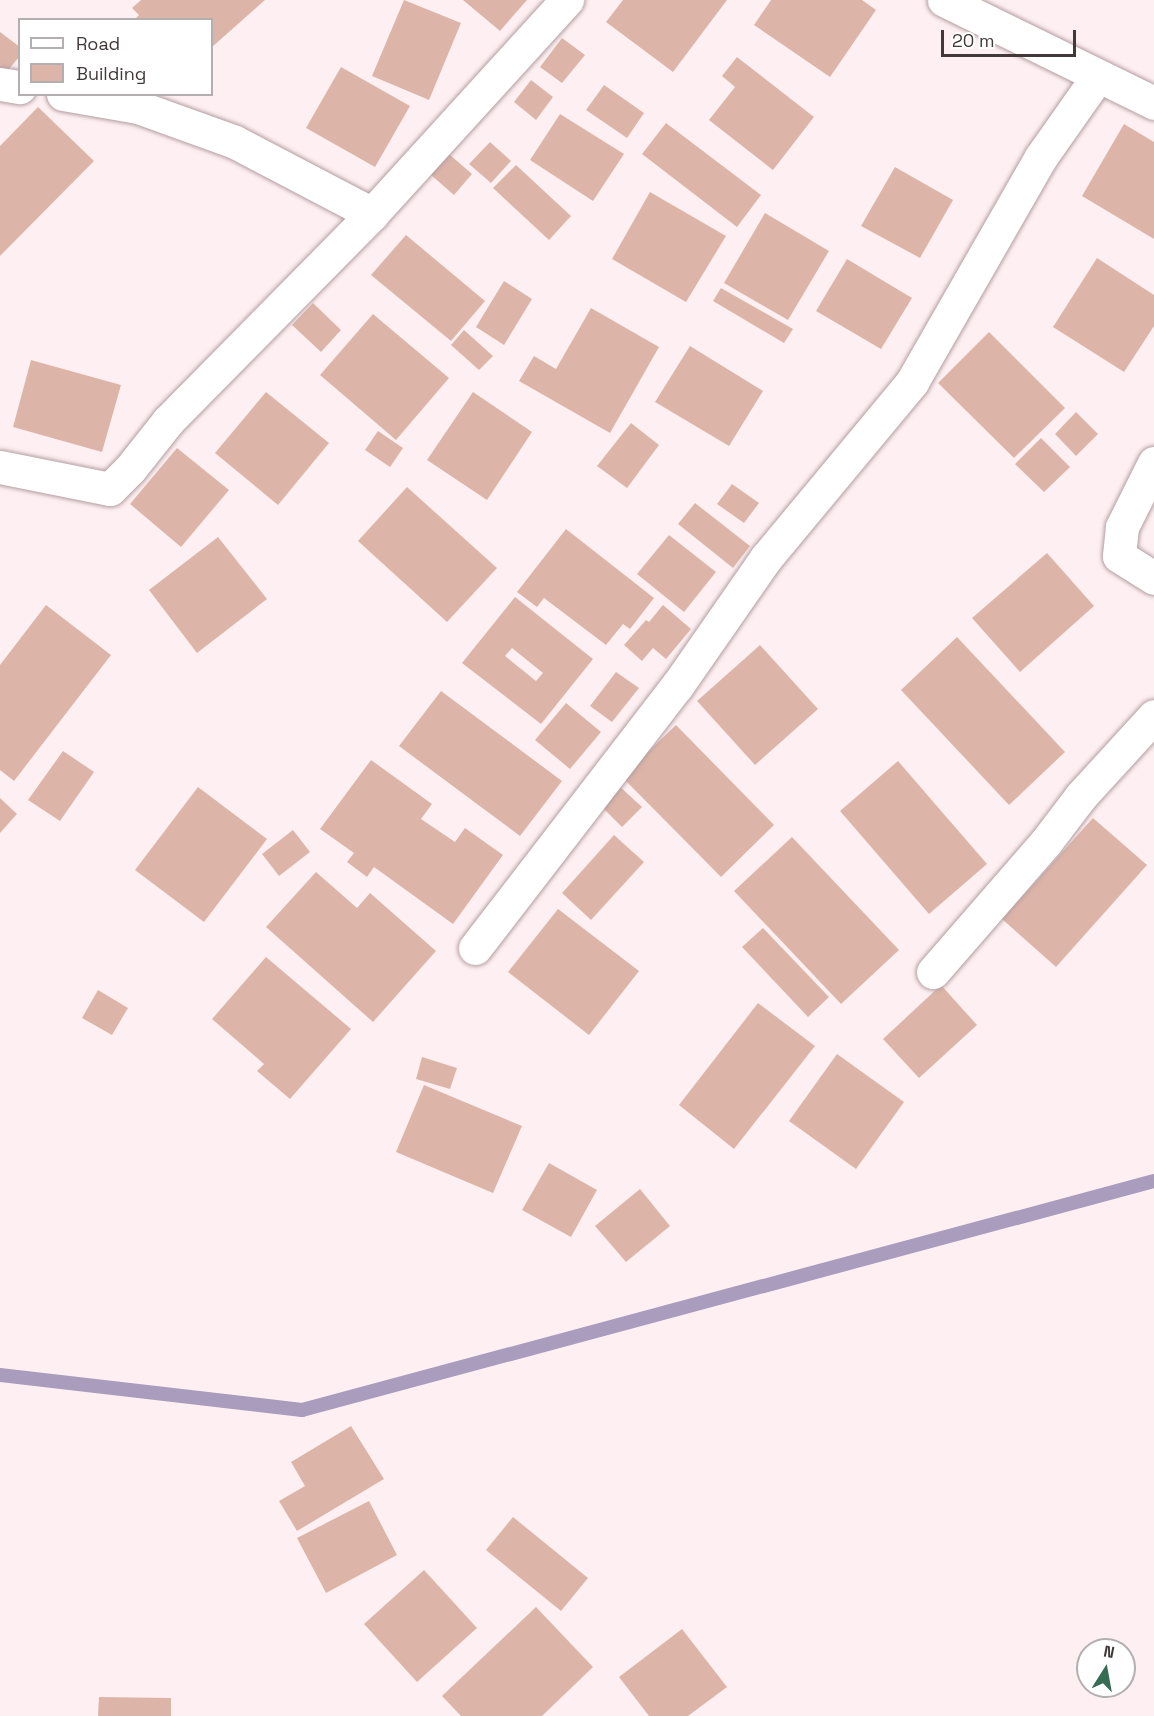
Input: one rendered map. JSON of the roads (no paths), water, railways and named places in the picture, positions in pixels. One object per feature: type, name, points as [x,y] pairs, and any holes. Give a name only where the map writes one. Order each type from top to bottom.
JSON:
[{"type":"street","points":[[0,466],[110,489],[130,469],[168,422],[372,214],[567,0]]},
{"type":"street","points":[[944,0],[1154,103]]},
{"type":"street","points":[[476,948],[677,686],[766,558],[912,382],[1041,157],[1098,75]]},
{"type":"street","points":[[0,84],[18,87]]},
{"type":"street","points":[[75,96],[138,107],[235,142],[372,214]]},
{"type":"street","points":[[1154,463],[1122,527],[1119,556],[1154,578]]},
{"type":"street","points":[[933,972],[1046,842],[1081,796],[1154,716]]},
{"type":"waterway","points":[[0,1375],[302,1410],[1154,1181]]}]
